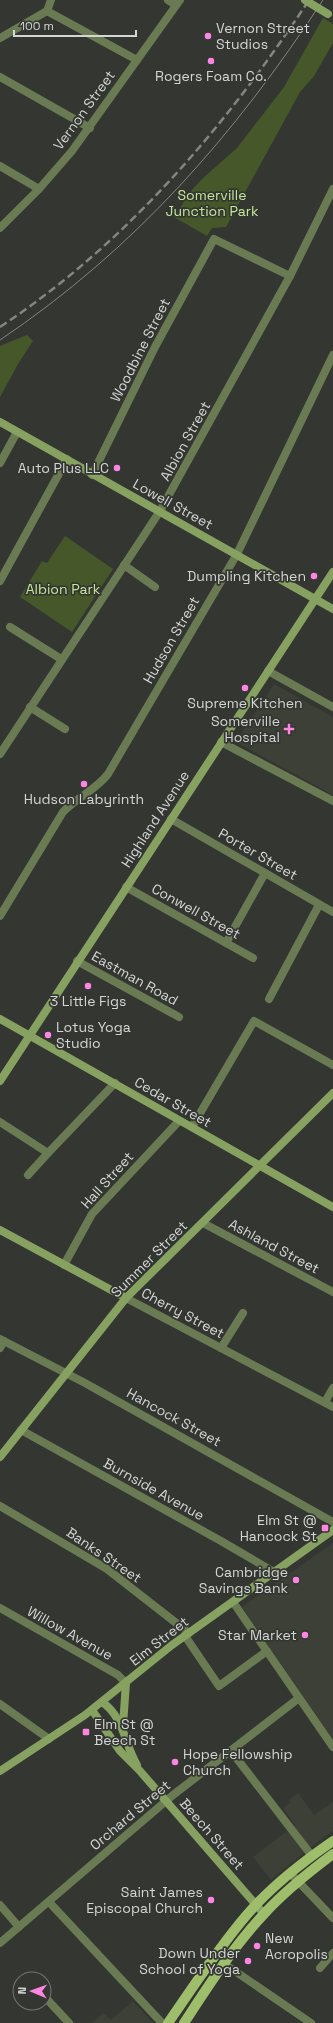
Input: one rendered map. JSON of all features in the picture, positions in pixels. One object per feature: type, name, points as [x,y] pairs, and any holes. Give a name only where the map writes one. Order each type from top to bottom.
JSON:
[{"type":"main road","points":[[305,0],[331,15]]},
{"type":"main road","name":"Lowell Street","points":[[0,422],[333,609]]},
{"type":"main road","name":"Highland Avenue","points":[[0,1081],[28,1036],[333,572]]},
{"type":"main road","name":"Cedar Street","points":[[0,1019],[333,1207]]},
{"type":"main road","name":"Summer Street","points":[[0,1457],[126,1298],[333,1093]]},
{"type":"main road","name":"Cherry Street","points":[[0,1230],[126,1298]]},
{"type":"main road","name":"Elm Street","points":[[0,1771],[92,1710],[187,1634],[333,1530]]},
{"type":"main road","points":[[123,1732],[123,1711],[126,1683]]},
{"type":"main road","name":"Beech Street","points":[[102,1702],[117,1716],[132,1757],[140,1771]]},
{"type":"main road","name":"Beech Street","points":[[92,1710],[116,1746],[140,1771],[264,1914]]},
{"type":"main road","points":[[168,2023],[216,1953],[256,1905],[290,1873],[333,1841]]},
{"type":"main road","points":[[184,2023],[223,1963],[264,1914],[298,1882],[333,1854]]},
{"type":"street","points":[[0,38],[47,11],[51,0]]},
{"type":"street","points":[[168,0],[178,3]]},
{"type":"street","name":"Vernon Street","points":[[0,228],[39,189],[90,128],[178,3]]},
{"type":"street","points":[[47,11],[137,60]]},
{"type":"street","points":[[0,77],[90,128]]},
{"type":"street","points":[[0,166],[39,189]]},
{"type":"street","name":"Albion Street","points":[[0,754],[61,659],[160,511],[290,276],[333,189]]},
{"type":"street","name":"Woodbine Street","points":[[92,475],[155,347],[214,239],[290,276]]},
{"type":"street","name":"Hudson Street","points":[[0,916],[63,812],[72,803],[102,781],[108,774],[237,554],[333,355]]},
{"type":"street","points":[[0,463],[17,432]]},
{"type":"street","points":[[0,581],[67,459]]},
{"type":"street","points":[[124,565],[155,587]]},
{"type":"street","points":[[10,627],[61,659]]},
{"type":"street","points":[[268,671],[333,707]]},
{"type":"street","points":[[30,707],[65,729]]},
{"type":"street","points":[[221,742],[333,802]]},
{"type":"street","name":"Porter Street","points":[[171,819],[333,912]]},
{"type":"street","points":[[226,943],[265,874]]},
{"type":"street","name":"Conwell Street","points":[[126,887],[253,958]]},
{"type":"street","points":[[269,998],[319,905]]},
{"type":"street","name":"Eastman Road","points":[[78,961],[179,1017]]},
{"type":"street","points":[[192,1128],[254,1021],[333,1065]]},
{"type":"street","points":[[28,1175],[115,1083]]},
{"type":"street","name":"Hall Street","points":[[64,1265],[92,1214],[180,1121]]},
{"type":"street","points":[[0,1122],[48,1153]]},
{"type":"street","name":"Ashland Street","points":[[203,1222],[333,1292]]},
{"type":"street","name":"Cherry Street","points":[[126,1298],[333,1407]]},
{"type":"street","points":[[220,1348],[243,1313]]},
{"type":"street","name":"Hancock Street","points":[[2,1342],[67,1373],[333,1522]]},
{"type":"street","points":[[325,1402],[333,1388]]},
{"type":"street","name":"Burnside Avenue","points":[[21,1430],[274,1572]]},
{"type":"street","name":"Banks Street","points":[[0,1506],[107,1569],[187,1634],[219,1686],[267,1651]]},
{"type":"street","points":[[233,1602],[333,1747]]},
{"type":"street","name":"Willow Avenue","points":[[0,1608],[118,1675],[126,1683]]},
{"type":"street","name":"Orchard Street","points":[[0,1943],[166,1801],[299,1698]]},
{"type":"street","points":[[0,1704],[49,1739]]},
{"type":"street","points":[[231,1751],[312,1856]]},
{"type":"street","points":[[290,1873],[333,1918]]},
{"type":"street","points":[[49,1902],[162,2023]]},
{"type":"street","points":[[0,1905],[19,1927]]},
{"type":"street","points":[[320,1968],[333,1953]]},
{"type":"street","points":[[223,1963],[311,2023]]},
{"type":"street","points":[[52,2005],[69,2023]]},
{"type":"shaded area","name":"Somerville Hospital","points":[[274,684],[333,717],[333,795],[236,742]]},
{"type":"shaded area","points":[[333,1543],[333,1740],[242,1607]]},
{"type":"shaded area","points":[[298,1793],[314,1815],[333,1802],[333,1831],[271,1880],[253,1857],[295,1825],[283,1808],[291,1802],[289,1800]]},
{"type":"shaded area","points":[[133,2001],[153,2023],[92,2023],[103,2013],[111,2020]]},
{"type":"green space","name":"Somerville Junction Park","points":[[323,18],[333,24],[333,43],[314,76],[300,92],[226,227],[212,228],[207,236],[174,217],[191,191],[203,178],[237,148],[284,87]]},
{"type":"green space","points":[[27,335],[33,341],[18,364],[0,397],[0,346]]},
{"type":"green space","name":"Albion Park","points":[[65,536],[113,569],[72,632],[20,597],[42,561],[47,563]]},
{"type":"tram line","points":[[0,340],[49,305],[95,268],[179,187],[254,98],[323,0]]},
{"type":"railway","points":[[0,327],[46,294],[90,258],[132,220],[171,179],[208,137],[244,92],[309,0]]},
{"type":"place","name":"Vernon Street Studios","points":[[208,36]]},
{"type":"place","name":"Rogers Foam Co.","points":[[211,61]]},
{"type":"place","name":"Auto Plus LLC","points":[[117,468]]},
{"type":"place","name":"Dumpling Kitchen","points":[[314,576]]},
{"type":"place","name":"Supreme Kitchen","points":[[245,688]]},
{"type":"place","name":"Somerville Hospital","points":[[289,729]]},
{"type":"place","name":"Hudson Labyrinth","points":[[84,784]]},
{"type":"place","name":"3 Little Figs","points":[[88,986]]},
{"type":"place","name":"Lotus Yoga Studio","points":[[48,1035]]},
{"type":"place","name":"Elm St @ Hancock St","points":[[325,1528]]},
{"type":"place","name":"Cambridge Savings Bank","points":[[296,1580]]},
{"type":"place","name":"Star Market","points":[[305,1635]]},
{"type":"place","name":"Elm St @ Beech St","points":[[86,1732]]},
{"type":"place","name":"Hope Fellowship Church","points":[[175,1762]]},
{"type":"place","name":"Saint James Episcopal Church","points":[[211,1900]]},
{"type":"place","name":"New Acropolis","points":[[257,1946]]},
{"type":"place","name":"Down Under School of Yoga","points":[[248,1961]]}]
